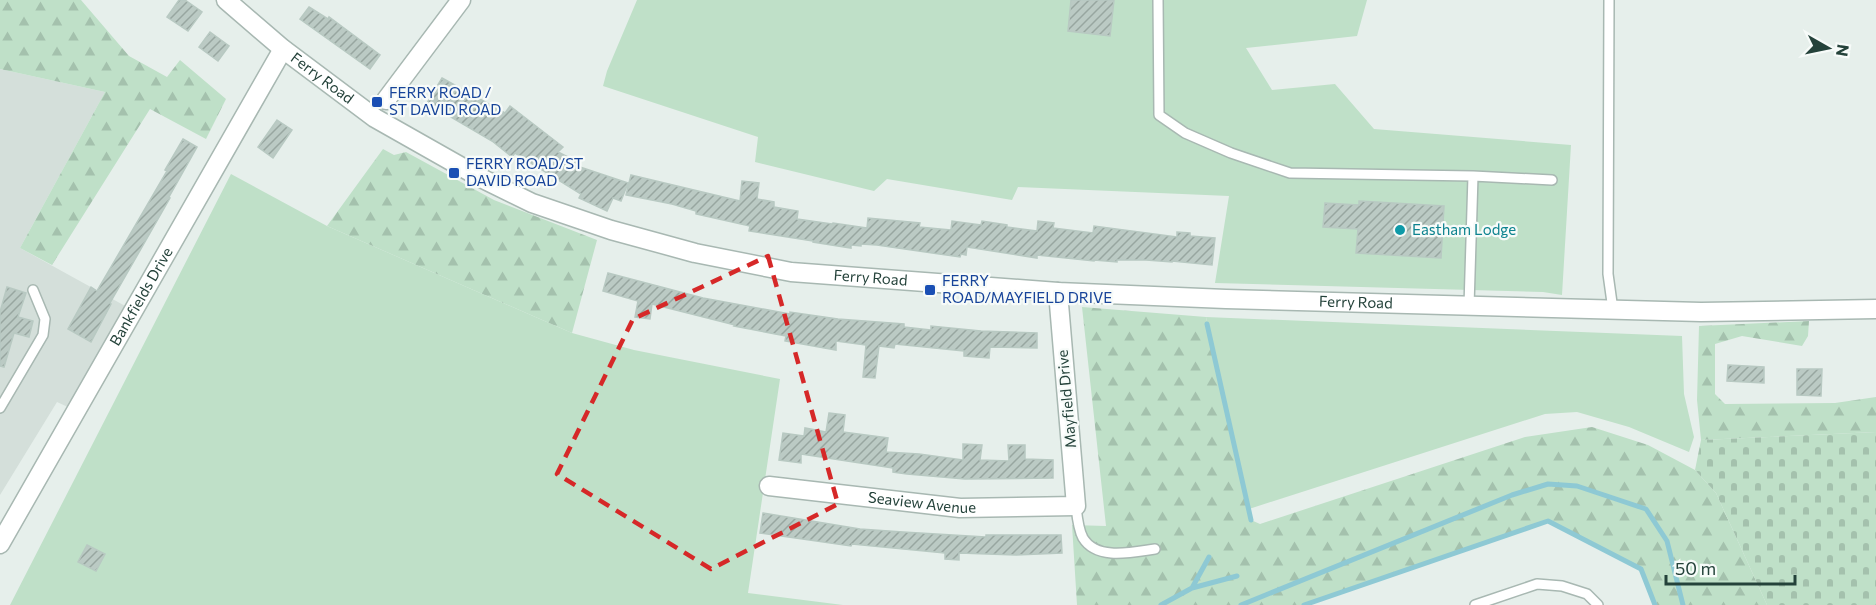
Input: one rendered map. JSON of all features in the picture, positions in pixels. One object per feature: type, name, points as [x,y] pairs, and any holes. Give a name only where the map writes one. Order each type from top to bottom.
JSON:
[{"type":"street","name":"Ferry Road","points":[[226,0],[283,49],[375,118],[481,178],[532,203],[610,231],[695,253],[791,272],[1058,292],[1701,312],[1876,309]]},
{"type":"street","points":[[386,100],[461,0]]},
{"type":"street","name":"Bankfields Drive","points":[[0,544],[283,49]]},
{"type":"street","name":"Mayfield Drive","points":[[1058,292],[1076,506]]},
{"type":"street","name":"Seaview Avenue","points":[[769,486],[960,508],[1076,506]]},
{"type":"lane","points":[[1158,0],[1159,115],[1185,133],[1231,153],[1290,173],[1473,176],[1552,180]]},
{"type":"lane","points":[[1609,0],[1608,274],[1613,310]]},
{"type":"lane","points":[[1469,306],[1473,176]]},
{"type":"lane","points":[[0,408],[43,335],[45,319],[33,290]]},
{"type":"lane","points":[[1076,506],[1082,537],[1094,549],[1101,552],[1120,553],[1155,549]]},
{"type":"lane","points":[[1475,605],[1537,584],[1562,586],[1587,594],[1598,605]]},
{"type":"highlighted area","points":[[768,256],[838,504],[711,569],[557,474],[633,319]]},
{"type":"shaded area","points":[[0,69],[105,92],[20,248],[127,307],[70,408],[57,402],[0,495]]},
{"type":"green space","points":[[0,0],[81,0],[129,56],[167,77],[180,60],[226,99],[206,139],[150,109],[52,265],[20,248],[105,92],[0,69]]},
{"type":"green space","points":[[637,0],[1367,0],[1357,36],[1246,48],[1272,90],[1335,84],[1374,129],[1571,145],[1562,295],[1543,292],[1215,283],[1229,196],[1018,187],[1012,200],[887,179],[874,191],[755,162],[758,137],[603,86]]},
{"type":"green space","points":[[383,149],[394,155],[406,152],[494,200],[597,240],[572,333],[327,226]]},
{"type":"green space","points":[[231,174],[327,226],[572,333],[634,350],[780,379],[748,593],[843,605],[10,605]]},
{"type":"green space","points":[[1082,307],[1206,317],[1251,520],[1260,524],[1525,437],[1592,427],[1648,445],[1695,470],[1716,493],[1767,605],[1654,605],[1641,569],[1548,521],[1304,605],[1077,605],[1072,525],[1106,526]]},
{"type":"green space","points":[[1206,317],[1682,336],[1684,394],[1694,437],[1689,452],[1629,427],[1577,412],[1545,414],[1249,509]]},
{"type":"green space","points":[[1809,321],[1808,336],[1802,346],[1742,336],[1715,344],[1715,394],[1725,404],[1835,403],[1876,397],[1876,432],[1701,440],[1697,400],[1699,326]]},
{"type":"green space","points":[[1876,432],[1876,605],[1767,605],[1716,493],[1695,470],[1701,440]]},
{"type":"building","points":[[179,0],[185,0],[202,12],[188,31],[167,17]]},
{"type":"building","points":[[1071,0],[1114,0],[1110,36],[1068,31]]},
{"type":"building","points":[[309,7],[328,19],[329,17],[380,55],[370,69],[300,19]]},
{"type":"building","points":[[210,32],[229,46],[218,61],[199,47]]},
{"type":"building","points":[[442,78],[505,113],[510,106],[563,147],[558,152],[576,161],[574,165],[628,183],[621,201],[613,198],[607,211],[579,198],[581,194],[515,153],[512,157],[492,141],[427,103]]},
{"type":"building","points":[[277,120],[292,130],[273,158],[258,147]]},
{"type":"building","points":[[183,139],[197,147],[110,303],[91,342],[68,329],[91,287],[97,291],[167,171],[165,170]]},
{"type":"building","points":[[631,175],[740,201],[742,181],[759,183],[757,199],[774,202],[774,207],[798,211],[797,219],[867,228],[868,218],[920,223],[919,227],[951,230],[952,221],[981,225],[982,221],[1037,231],[1038,221],[1054,223],[1053,228],[1093,233],[1094,226],[1177,237],[1177,232],[1190,233],[1190,236],[1215,238],[1212,265],[1146,260],[1094,261],[1037,255],[1037,258],[967,247],[966,255],[961,254],[960,257],[877,245],[851,245],[851,248],[749,231],[750,226],[696,214],[696,211],[672,204],[626,195]]},
{"type":"building","name":"Eastham Lodge","points":[[1359,201],[1444,206],[1441,258],[1356,253],[1358,229],[1323,227],[1325,203],[1359,205]]},
{"type":"building","points":[[608,273],[703,298],[790,314],[790,312],[838,319],[904,324],[904,327],[931,330],[931,326],[1037,333],[1037,348],[990,347],[989,358],[964,356],[964,351],[895,344],[894,348],[879,346],[875,378],[863,377],[866,345],[836,341],[836,350],[785,341],[786,336],[734,326],[652,304],[650,319],[635,317],[638,301],[603,291]]},
{"type":"building","points":[[7,287],[26,293],[18,317],[33,321],[29,337],[14,333],[4,367],[0,366],[0,312]]},
{"type":"building","points":[[1728,365],[1764,367],[1764,383],[1727,381]]},
{"type":"building","points":[[1797,369],[1822,369],[1821,396],[1797,395]]},
{"type":"building","points":[[829,413],[845,415],[843,432],[888,438],[886,452],[963,460],[963,444],[982,445],[980,460],[1009,461],[1008,445],[1025,445],[1025,459],[1053,460],[1053,478],[965,479],[907,474],[893,472],[893,468],[801,454],[801,463],[779,460],[783,433],[804,436],[805,428],[826,432]]},
{"type":"building","points":[[763,513],[860,529],[986,537],[986,535],[1061,535],[1062,553],[1016,555],[959,553],[959,560],[945,559],[945,553],[852,544],[851,546],[760,533]]},
{"type":"building","points":[[87,545],[105,554],[96,571],[78,562]]},
{"type":"waterway","points":[[1207,324],[1251,520]]},
{"type":"waterway","points":[[1241,605],[1512,495],[1548,484],[1577,486],[1646,509],[1667,541],[1683,605]]},
{"type":"waterway","points":[[1304,605],[1548,521],[1641,569],[1655,605]]},
{"type":"waterway","points":[[1192,588],[1209,557]]},
{"type":"waterway","points":[[1161,605],[1192,588],[1237,576]]},
{"type":"place","name":"FERRY ROAD / ST DAVID ROAD","points":[[377,102]]},
{"type":"place","name":"FERRY ROAD/ST DAVID ROAD","points":[[454,173]]},
{"type":"place","name":"Eastham Lodge","points":[[1400,230]]},
{"type":"place","name":"FERRY ROAD/MAYFIELD DRIVE","points":[[930,290]]}]
